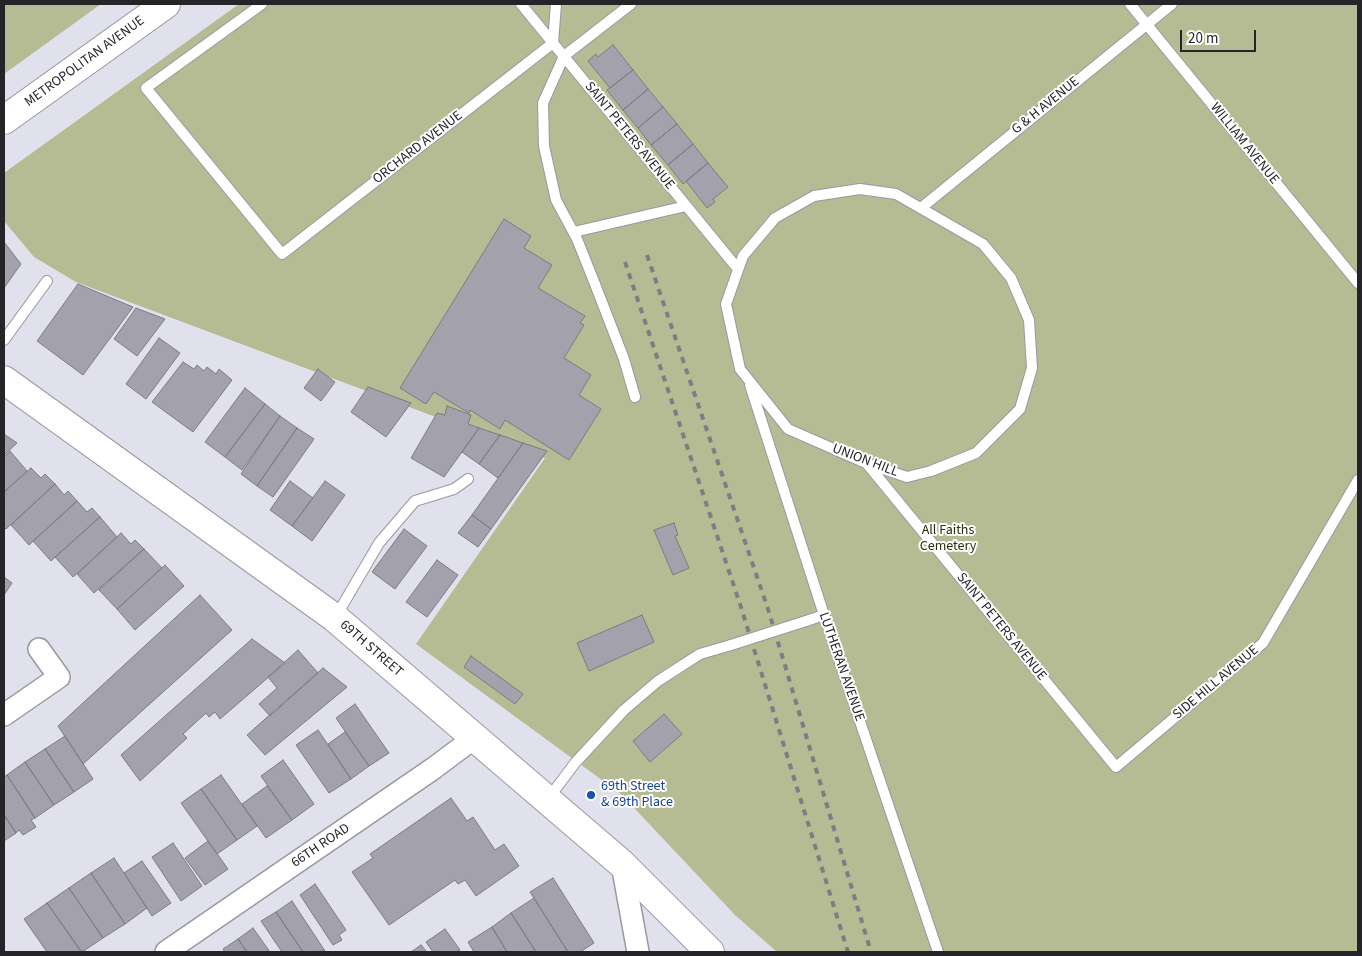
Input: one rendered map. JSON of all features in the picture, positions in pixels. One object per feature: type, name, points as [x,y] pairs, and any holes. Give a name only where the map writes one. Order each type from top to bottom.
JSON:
[{"type":"main road","name":"METROPOLITAN AVENUE","points":[[4,120],[166,4]]},
{"type":"main road","name":"69TH STREET","points":[[4,380],[335,618],[622,864],[700,950]]},
{"type":"street","points":[[4,715],[59,677],[39,649]]},
{"type":"street","name":"66TH ROAD","points":[[166,952],[434,768],[474,738]]},
{"type":"street","points":[[622,864],[638,952]]},
{"type":"lane","name":"ORCHARD AVENUE","points":[[262,4],[146,88],[282,254],[553,43]]},
{"type":"lane","name":"SAINT PETERS AVENUE","points":[[521,4],[738,269]]},
{"type":"lane","points":[[553,43],[556,4]]},
{"type":"lane","points":[[631,4],[564,56],[542,103],[544,146],[556,200],[574,232],[624,358],[635,397]]},
{"type":"lane","name":"WILLIAM AVENUE","points":[[1130,4],[1358,283]]},
{"type":"lane","name":"G & H AVENUE","points":[[921,208],[1172,4]]},
{"type":"lane","name":"UNION HILL","points":[[860,189],[896,194],[983,244],[1011,278],[1029,320],[1032,368],[1020,409],[976,453],[931,471],[907,477],[868,464],[788,429],[740,369],[726,304],[738,269],[743,256],[775,218],[814,196],[860,189]]},
{"type":"lane","points":[[574,232],[686,206]]},
{"type":"lane","points":[[4,340],[47,281]]},
{"type":"lane","name":"LUTHERAN AVENUE","points":[[748,380],[824,615],[938,952]]},
{"type":"lane","name":"SAINT PETERS AVENUE","points":[[868,464],[1116,767]]},
{"type":"lane","points":[[335,618],[379,543],[415,501],[454,489],[468,479]]},
{"type":"lane","name":"SIDE HILL AVENUE","points":[[1116,767],[1263,644],[1358,480]]},
{"type":"lane","points":[[547,800],[582,756],[624,710],[644,692],[700,654],[824,615]]},
{"type":"green space","points":[[4,4],[101,4],[4,74]]},
{"type":"green space","name":"All Faiths Cemetery","points":[[239,4],[1358,4],[1358,952],[777,952],[735,915],[621,794],[416,644],[545,458],[76,282],[34,257],[4,221],[4,173]]},
{"type":"building","points":[[613,45],[633,70],[610,88],[588,61],[596,54],[598,57]]},
{"type":"building","points":[[633,70],[648,89],[623,110],[607,90]]},
{"type":"building","points":[[648,89],[663,107],[638,128],[623,110]]},
{"type":"building","points":[[663,107],[677,124],[651,145],[638,128]]},
{"type":"building","points":[[677,124],[693,144],[668,165],[651,145]]},
{"type":"building","points":[[693,144],[708,163],[683,184],[668,165]]},
{"type":"building","points":[[708,163],[728,187],[713,199],[715,202],[707,208],[686,181]]},
{"type":"building","points":[[504,219],[531,236],[524,248],[552,265],[538,288],[585,316],[580,323],[584,325],[564,358],[591,375],[579,395],[601,409],[569,460],[505,420],[500,429],[470,410],[469,413],[434,392],[426,404],[400,388]]},
{"type":"building","points":[[4,242],[21,264],[4,288]]},
{"type":"building","points":[[78,284],[133,307],[83,375],[37,341]]},
{"type":"building","points":[[136,308],[165,319],[137,356],[114,339]]},
{"type":"building","points":[[159,338],[180,353],[146,399],[126,384]]},
{"type":"building","points":[[183,362],[194,369],[197,365],[204,371],[207,367],[216,374],[219,369],[232,380],[193,432],[152,402]]},
{"type":"building","points":[[318,369],[335,382],[321,401],[304,388]]},
{"type":"building","points":[[368,387],[411,403],[386,437],[351,412]]},
{"type":"building","points":[[245,388],[265,404],[225,457],[205,442]]},
{"type":"building","points":[[265,404],[280,416],[242,470],[225,457]]},
{"type":"building","points":[[447,406],[471,415],[468,424],[479,428],[444,477],[411,458],[437,413],[445,415]]},
{"type":"building","points":[[280,416],[297,428],[257,486],[241,474]]},
{"type":"building","points":[[297,428],[314,439],[273,497],[257,486]]},
{"type":"building","points":[[479,428],[500,435],[479,464],[462,452]]},
{"type":"building","points":[[4,434],[17,443],[4,455]]},
{"type":"building","points":[[500,435],[523,443],[498,478],[479,464]]},
{"type":"building","points":[[523,443],[547,451],[491,529],[472,515]]},
{"type":"building","points":[[10,451],[27,471],[4,492],[4,457]]},
{"type":"building","points":[[31,468],[41,478],[45,474],[55,484],[6,529],[4,527],[4,492]]},
{"type":"building","points":[[290,481],[313,498],[292,526],[270,510]]},
{"type":"building","points":[[325,481],[345,495],[312,541],[292,526]]},
{"type":"building","points":[[55,484],[64,495],[68,491],[77,501],[29,545],[11,525]]},
{"type":"building","points":[[77,501],[87,512],[92,508],[100,517],[51,561],[33,541]]},
{"type":"building","points":[[472,515],[491,529],[478,547],[458,533]]},
{"type":"building","points":[[100,517],[117,537],[73,577],[55,557]]},
{"type":"building","points":[[674,523],[678,535],[675,536],[689,568],[673,575],[654,530]]},
{"type":"building","points":[[404,529],[427,546],[395,589],[372,572]]},
{"type":"building","points":[[121,533],[131,544],[135,540],[144,549],[94,593],[77,574]]},
{"type":"building","points":[[144,549],[162,568],[117,609],[99,590]]},
{"type":"building","points":[[437,560],[458,575],[427,617],[406,602]]},
{"type":"building","points":[[165,565],[184,586],[135,630],[117,609]]},
{"type":"building","points":[[4,577],[12,583],[4,595]]},
{"type":"building","points":[[200,595],[232,630],[83,764],[58,726]]},
{"type":"building","points":[[642,615],[654,642],[589,671],[577,643]]},
{"type":"building","points":[[252,639],[285,663],[220,719],[215,712],[209,717],[206,713],[183,734],[187,738],[140,781],[121,755]]},
{"type":"building","points":[[298,650],[318,673],[270,716],[259,704],[277,688],[268,677]]},
{"type":"building","points":[[471,656],[523,694],[515,704],[464,667]]},
{"type":"building","points":[[323,668],[347,687],[265,755],[247,735]]},
{"type":"building","points":[[355,704],[389,753],[369,766],[336,718]]},
{"type":"building","points":[[664,714],[682,734],[650,762],[633,741]]},
{"type":"building","points":[[318,730],[351,779],[329,793],[296,745]]},
{"type":"building","points":[[345,732],[369,766],[351,779],[328,744]]},
{"type":"building","points":[[65,736],[93,779],[74,792],[45,749]]},
{"type":"building","points":[[45,749],[74,792],[54,805],[25,762]]},
{"type":"building","points":[[283,760],[314,804],[292,820],[261,776]]},
{"type":"building","points":[[25,762],[54,805],[35,818],[7,775]]},
{"type":"building","points":[[7,775],[35,818],[31,820],[36,827],[23,835],[19,830],[16,833],[4,815],[4,777]]},
{"type":"building","points":[[221,775],[257,826],[237,840],[201,789]]},
{"type":"building","points":[[267,786],[292,820],[266,838],[242,804]]},
{"type":"building","points":[[201,789],[237,840],[217,854],[181,803]]},
{"type":"building","points":[[451,798],[467,821],[473,817],[495,850],[504,844],[519,866],[476,896],[465,880],[458,884],[455,880],[389,925],[352,872],[373,858],[370,854]]},
{"type":"building","points":[[4,815],[16,833],[4,841]]},
{"type":"building","points":[[208,841],[228,869],[205,885],[185,858]]},
{"type":"building","points":[[173,843],[202,886],[181,901],[152,857]]},
{"type":"building","points":[[114,858],[147,908],[125,924],[91,873]]},
{"type":"building","points":[[142,861],[171,903],[152,916],[124,873]]},
{"type":"building","points":[[91,873],[125,924],[103,938],[69,888]]},
{"type":"building","points":[[553,878],[594,943],[580,952],[568,952],[530,892]]},
{"type":"building","points":[[315,884],[346,930],[339,935],[342,940],[333,945],[300,895]]},
{"type":"building","points":[[69,888],[103,938],[82,952],[47,903]]},
{"type":"building","points":[[534,898],[568,952],[536,952],[511,913]]},
{"type":"building","points":[[292,901],[325,951],[303,952],[276,912]]},
{"type":"building","points":[[47,903],[81,952],[47,952],[24,919]]},
{"type":"building","points":[[276,912],[303,952],[282,952],[261,921]]},
{"type":"building","points":[[511,913],[536,952],[507,952],[492,927]]},
{"type":"building","points":[[492,927],[507,952],[474,952],[468,942]]},
{"type":"building","points":[[253,928],[270,952],[247,952],[238,939]]},
{"type":"building","points":[[445,929],[460,950],[456,952],[433,952],[426,942]]},
{"type":"building","points":[[238,939],[247,952],[225,952],[223,949]]},
{"type":"building","points":[[421,945],[427,952],[411,952]]},
{"type":"railway","points":[[647,255],[768,609],[871,952]]},
{"type":"railway","points":[[625,262],[740,604],[848,952]]},
{"type":"place","name":"69th Street & 69th Place","points":[[591,795]]}]
